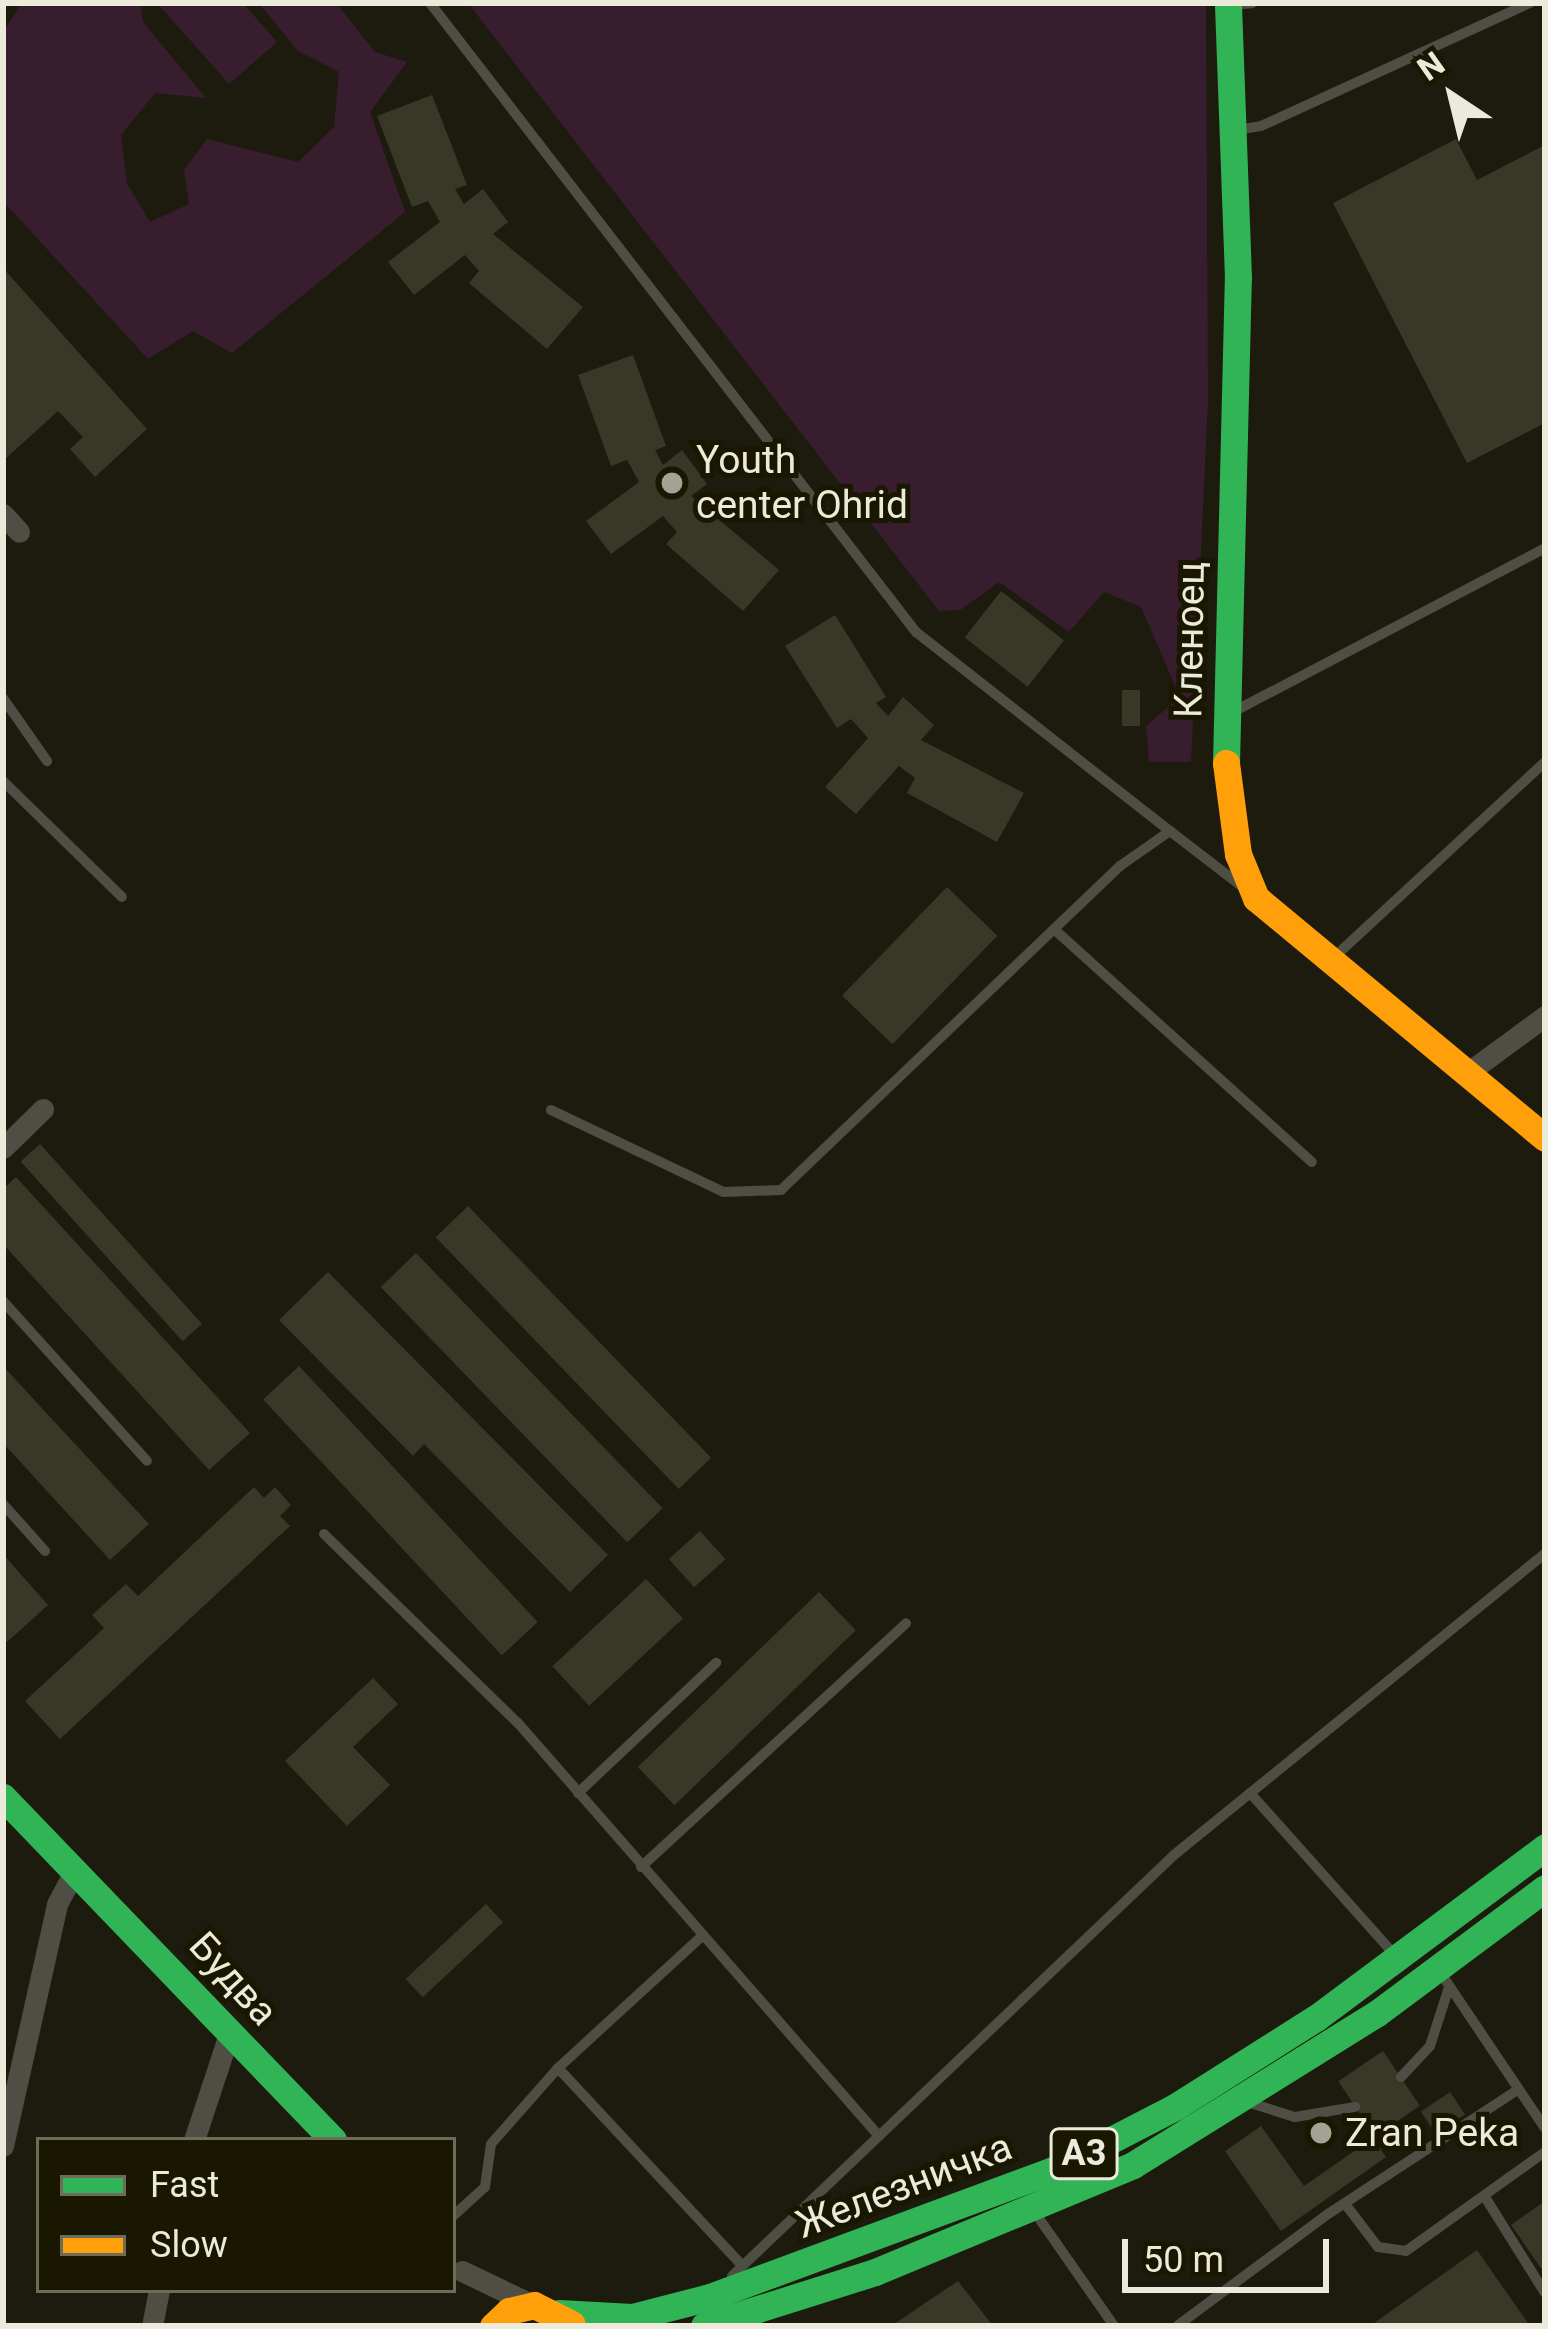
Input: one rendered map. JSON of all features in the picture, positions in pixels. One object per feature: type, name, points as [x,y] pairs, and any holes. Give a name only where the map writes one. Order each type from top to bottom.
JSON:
[{"type":"main road","name":"Кленоец","points":[[1236,4],[1233,130],[1238,278],[1226,772],[1238,854],[1256,898],[1327,963],[1545,1138]]},
{"type":"main road","name":"Будва","points":[[3,1797],[330,2137]]},
{"type":"main road","name":"Железничка","points":[[556,2314],[632,2317],[710,2297],[1051,2171],[1175,2107],[1398,1959],[1545,1846]]},
{"type":"main road","name":"Железничка","points":[[704,2326],[1034,2211],[1244,2101],[1444,1977],[1545,1888]]},
{"type":"main road","points":[[490,2326],[556,2314]]},
{"type":"street","points":[[3,514],[20,532]]},
{"type":"street","points":[[1466,1074],[1545,1016]]},
{"type":"street","points":[[3,1148],[43,1109]]},
{"type":"street","points":[[3,2146],[57,1904],[76,1869]]},
{"type":"street","points":[[195,2137],[229,2034]]},
{"type":"street","points":[[457,2266],[556,2314]]},
{"type":"street","points":[[457,2266],[490,2326]]},
{"type":"street","points":[[152,2326],[158,2293]]},
{"type":"lane","points":[[430,3],[916,632],[1256,898]]},
{"type":"lane","points":[[1233,130],[1261,126],[1530,3]]},
{"type":"lane","points":[[1228,713],[1255,706],[1545,548]]},
{"type":"lane","points":[[3,698],[47,761]]},
{"type":"lane","points":[[1327,963],[1545,762]]},
{"type":"lane","points":[[3,781],[122,897]]},
{"type":"lane","points":[[551,1110],[724,1192],[781,1190],[1055,929],[1170,831]]},
{"type":"lane","points":[[1055,929],[1312,1162]]},
{"type":"lane","points":[[3,1301],[147,1461]]},
{"type":"lane","points":[[3,1504],[45,1551]]},
{"type":"lane","points":[[324,1534],[518,1723],[878,2135]]},
{"type":"lane","points":[[710,2297],[1174,1855],[1545,1553]]},
{"type":"lane","points":[[641,1868],[906,1623]]},
{"type":"lane","points":[[578,1793],[716,1664]]},
{"type":"lane","points":[[1250,1793],[1398,1959]]},
{"type":"lane","points":[[456,2213],[485,2187],[491,2144],[558,2068],[701,1937]]},
{"type":"lane","points":[[1401,2077],[1430,2046],[1444,1977]]},
{"type":"lane","points":[[1444,1977],[1545,2128]]},
{"type":"lane","points":[[558,2068],[742,2265]]},
{"type":"lane","points":[[1177,2326],[1520,2089]]},
{"type":"lane","points":[[1244,2101],[1295,2117],[1355,2107]]},
{"type":"lane","points":[[1346,2205],[1388,2254],[1485,2197],[1545,2152]]},
{"type":"lane","points":[[1485,2197],[1545,2293]]},
{"type":"lane","points":[[1034,2211],[1114,2326]]},
{"type":"shaded area","points":[[22,3],[140,3],[143,22],[206,98],[155,93],[121,135],[127,183],[150,222],[189,204],[184,170],[207,139],[298,162],[334,127],[339,72],[298,51],[259,3],[336,3],[375,52],[407,62],[370,112],[405,212],[232,353],[193,331],[148,359],[3,201],[3,32]]},
{"type":"shaded area","points":[[157,3],[243,3],[277,42],[229,84]]},
{"type":"shaded area","points":[[468,3],[1206,3],[1208,401],[1191,762],[1149,762],[1146,726],[1180,697],[1141,607],[1104,592],[1069,632],[999,582],[960,610],[939,611]]},
{"type":"building","points":[[432,95],[467,185],[455,189],[464,204],[483,189],[508,222],[493,234],[583,307],[547,349],[469,283],[479,271],[465,255],[414,295],[388,262],[440,222],[428,201],[412,207],[377,116]]},
{"type":"building","points":[[1456,139],[1477,180],[1545,145],[1545,423],[1467,463],[1333,203]]},
{"type":"building","points":[[3,268],[147,429],[95,477],[70,449],[83,437],[58,411],[3,461]]},
{"type":"building","name":"Youth center Ohrid","points":[[633,355],[666,446],[655,450],[663,465],[682,450],[707,484],[691,496],[779,570],[743,611],[666,544],[677,532],[663,516],[611,554],[586,521],[639,482],[627,460],[611,466],[578,375]]},
{"type":"building","points":[[1001,591],[1064,640],[1028,687],[965,637]]},
{"type":"building","points":[[835,615],[886,697],[876,703],[888,716],[903,697],[934,725],[921,740],[1024,793],[997,842],[907,793],[915,778],[899,766],[856,814],[825,787],[868,738],[851,719],[837,728],[785,646]]},
{"type":"building","points":[[1122,690],[1140,690],[1140,726],[1122,726]]},
{"type":"building","points":[[947,887],[997,936],[892,1044],[842,996]]},
{"type":"building","points":[[40,1144],[202,1324],[183,1341],[21,1161]]},
{"type":"building","points":[[16,1177],[250,1433],[209,1470],[3,1244],[3,1189]]},
{"type":"building","points":[[468,1206],[711,1458],[679,1489],[436,1237]]},
{"type":"building","points":[[416,1253],[663,1508],[627,1542],[381,1287]]},
{"type":"building","points":[[328,1272],[608,1555],[570,1592],[424,1444],[413,1456],[279,1320]]},
{"type":"building","points":[[3,1366],[149,1524],[110,1560],[3,1443]]},
{"type":"building","points":[[299,1366],[538,1622],[502,1655],[263,1399]]},
{"type":"building","points":[[254,1487],[264,1498],[275,1487],[291,1505],[280,1516],[290,1526],[60,1739],[25,1701],[104,1628],[92,1615],[126,1584],[138,1596]]},
{"type":"building","points":[[700,1531],[725,1559],[694,1587],[669,1559]]},
{"type":"building","points":[[3,1554],[48,1605],[7,1642],[3,1637]]},
{"type":"building","points":[[646,1579],[683,1618],[589,1706],[552,1666]]},
{"type":"building","points":[[819,1592],[856,1630],[675,1805],[638,1767]]},
{"type":"building","points":[[373,1678],[398,1704],[353,1747],[390,1785],[347,1826],[285,1761]]},
{"type":"building","points":[[486,1904],[503,1922],[423,1997],[406,1979]]},
{"type":"building","points":[[1383,2051],[1420,2106],[1375,2136],[1338,2081]]},
{"type":"building","points":[[1450,2092],[1465,2114],[1436,2134],[1421,2112]]},
{"type":"building","points":[[1261,2126],[1304,2186],[1373,2138],[1386,2157],[1281,2231],[1225,2151]]},
{"type":"building","points":[[1545,2201],[1545,2274],[1511,2225]]},
{"type":"building","points":[[1477,2250],[1530,2326],[1370,2326]]},
{"type":"building","points":[[958,2281],[993,2326],[891,2326]]},
{"type":"traffic: fast","points":[[1226,763],[1238,278],[1228,3]]},
{"type":"traffic: fast","points":[[3,1797],[330,2137]]},
{"type":"traffic: fast","points":[[559,2313],[632,2317],[710,2297],[1051,2171],[1175,2107],[1316,2018],[1545,1847]]},
{"type":"traffic: fast","points":[[704,2326],[875,2272],[1133,2165],[1376,2014],[1545,1888]]},
{"type":"traffic: slow","points":[[1226,763],[1238,854],[1256,898],[1545,1138]]},
{"type":"traffic: slow","points":[[493,2326],[509,2311],[534,2305],[572,2324]]},
{"type":"place","name":"Youth center Ohrid","points":[[672,483]]},
{"type":"place","name":"Zran Peka","points":[[1321,2133]]}]
